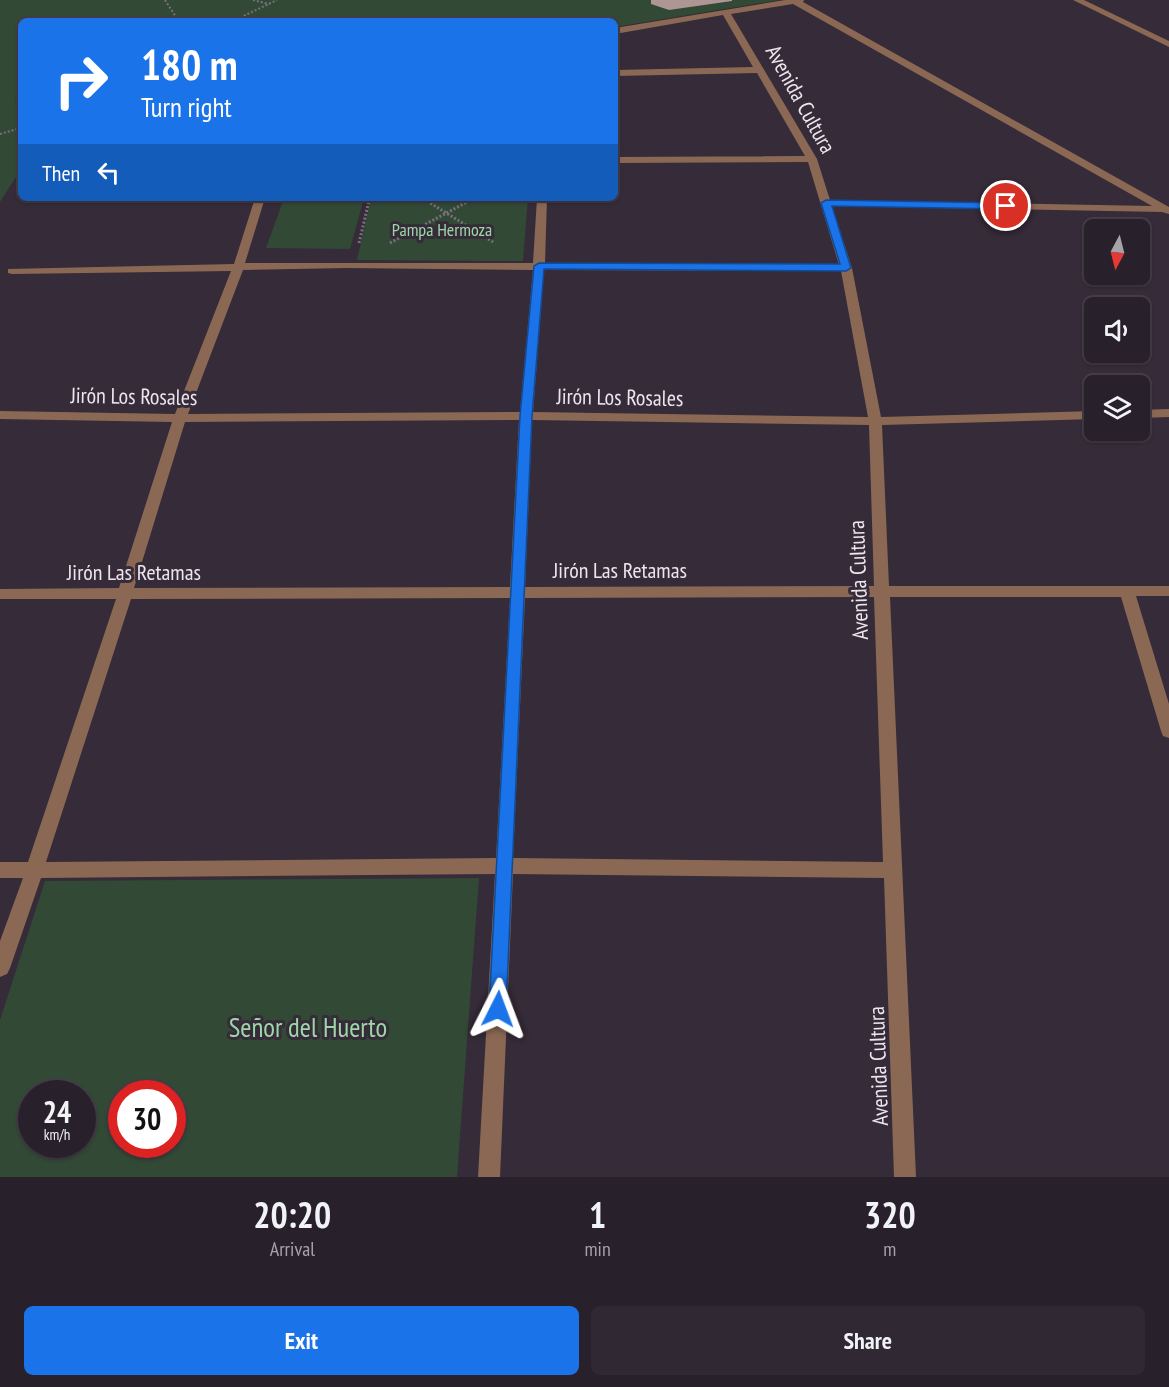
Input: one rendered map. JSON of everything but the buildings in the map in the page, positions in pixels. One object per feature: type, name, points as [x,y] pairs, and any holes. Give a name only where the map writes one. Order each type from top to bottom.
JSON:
[{"type":"street","points":[[618,31],[798,0],[1167,210]]},
{"type":"street","points":[[1077,0],[1169,44]]},
{"type":"street","name":"Avenida Cultura","points":[[726,13],[812,159],[846,268],[875,421],[905,1177]]},
{"type":"street","points":[[618,73],[760,70]]},
{"type":"street","points":[[618,160],[812,159]]},
{"type":"street","points":[[0,968],[35,869],[125,594],[180,418],[238,268],[259,201]]},
{"type":"street","points":[[489,1177],[526,416],[539,266],[542,201]]},
{"type":"street","points":[[826,203],[1167,210]]},
{"type":"street","points":[[12,271],[347,266],[846,268]]},
{"type":"street","points":[[1150,414],[1169,413]]},
{"type":"street","name":"Jirón Los Rosales","points":[[0,415],[180,418],[526,416],[875,421],[1084,415]]},
{"type":"street","points":[[1127,591],[1169,731]]},
{"type":"street","name":"Jirón Las Retamas","points":[[0,594],[1169,591]]},
{"type":"street","points":[[0,870],[505,866],[892,870]]},
{"type":"path","points":[[165,0],[176,18]]},
{"type":"path","points":[[253,0],[269,4]]},
{"type":"path","points":[[240,18],[277,0]]},
{"type":"path","points":[[0,134],[18,129]]},
{"type":"path","points":[[428,201],[494,243]]},
{"type":"path","points":[[347,266],[468,201]]},
{"type":"green space","points":[[0,0],[780,0],[618,27],[618,18],[18,18],[18,102],[15,100],[18,108],[18,174],[0,202]]},
{"type":"green space","points":[[283,201],[363,201],[350,249],[266,248]]},
{"type":"green space","name":"Pampa Hermoza","points":[[370,201],[528,201],[523,261],[357,260]]},
{"type":"green space","name":"Señor del Huerto","points":[[479,878],[457,1177],[0,1177],[0,1020],[45,881]]},
{"type":"route","points":[[498,1009],[526,416],[539,266],[846,268],[826,203],[1006,206]]}]
